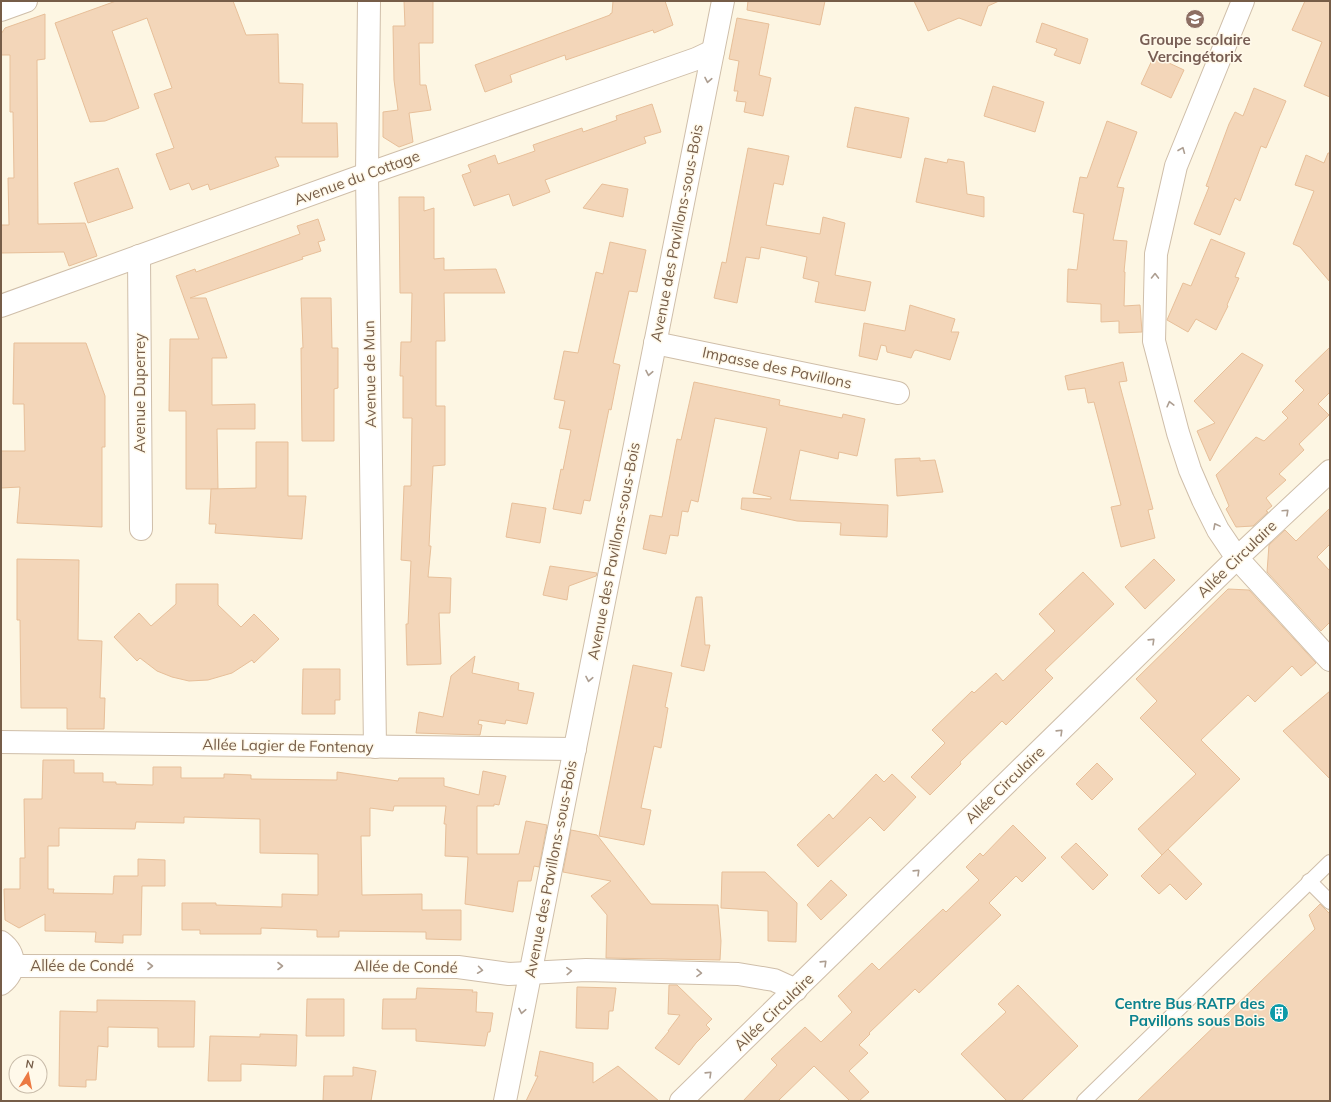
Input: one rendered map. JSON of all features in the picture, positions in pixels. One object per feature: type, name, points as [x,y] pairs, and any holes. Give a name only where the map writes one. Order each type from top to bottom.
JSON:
[{"type":"street","points":[[1,10],[26,1]]},
{"type":"street","name":"Avenue de Mun","points":[[369,1],[368,174],[375,747]]},
{"type":"street","name":"Avenue des Pavillons-sous-Bois","points":[[505,1101],[723,1]]},
{"type":"street","points":[[1243,1],[1176,166],[1156,254],[1154,341],[1178,433],[1190,470],[1218,530],[1237,558],[1330,660]]},
{"type":"street","name":"Avenue du Cottage","points":[[1,306],[368,174],[696,59],[714,51]]},
{"type":"street","name":"Avenue Duperrey","points":[[139,256],[141,529]]},
{"type":"street","name":"Impasse des Pavillons","points":[[656,343],[898,393]]},
{"type":"street","name":"Allée Circulaire","points":[[681,1101],[1237,558],[1330,471]]},
{"type":"street","name":"Allée Lagier de Fontenay","points":[[1,742],[575,749]]},
{"type":"street","points":[[1,942],[10,951],[13,958],[11,973],[1,984]]},
{"type":"street","name":"Allée de Condé","points":[[13,966],[458,967],[509,974],[586,970],[738,974],[774,980],[796,990]]},
{"type":"lane","points":[[1084,1101],[1330,862]]},
{"type":"lane","points":[[1309,882],[1330,902]]},
{"type":"building","points":[[116,1],[233,1],[246,35],[278,34],[279,83],[303,84],[302,123],[337,123],[338,157],[275,157],[279,166],[210,190],[208,184],[192,190],[189,183],[170,190],[156,154],[174,148],[154,94],[172,88],[147,18],[112,31],[139,108],[105,121],[90,122],[55,23]]},
{"type":"building","points":[[404,1],[433,1],[433,43],[419,43],[420,85],[426,85],[431,110],[409,113],[413,142],[399,147],[383,137],[383,112],[398,110],[394,80],[393,26],[405,26]]},
{"type":"building","points":[[613,1],[665,1],[673,25],[654,33],[653,30],[566,60],[565,55],[510,75],[512,82],[485,92],[475,65],[610,15],[612,13]]},
{"type":"building","points":[[748,1],[825,1],[820,25],[747,10]]},
{"type":"building","points":[[914,1],[999,1],[988,6],[981,26],[959,18],[928,31]]},
{"type":"building","points":[[1305,1],[1330,1],[1330,97],[1304,86],[1322,42],[1292,30]]},
{"type":"building","points":[[45,14],[45,59],[37,60],[38,224],[85,223],[97,256],[69,266],[64,252],[1,253],[1,225],[9,225],[8,178],[14,178],[13,112],[10,112],[10,55],[1,55],[1,34],[5,28]]},
{"type":"building","points":[[737,18],[769,24],[759,75],[771,78],[763,116],[744,112],[746,102],[736,101],[738,91],[734,91],[739,61],[729,59]]},
{"type":"building","points":[[1042,23],[1088,39],[1080,64],[1054,55],[1057,49],[1036,42]]},
{"type":"building","points":[[1154,56],[1184,70],[1171,98],[1141,84]]},
{"type":"building","points":[[993,86],[1044,102],[1035,132],[984,116]]},
{"type":"building","points":[[1254,88],[1286,101],[1266,148],[1261,146],[1240,201],[1235,198],[1220,235],[1194,224],[1209,187],[1206,186],[1229,124],[1235,112],[1243,116]]},
{"type":"building","points":[[652,104],[661,132],[644,137],[646,143],[545,180],[550,192],[513,206],[509,194],[474,206],[462,175],[471,172],[468,165],[495,155],[498,164],[535,151],[533,145],[582,128],[583,132],[617,120],[616,116]]},
{"type":"building","points":[[855,107],[909,118],[901,158],[847,147]]},
{"type":"building","points":[[1107,121],[1137,132],[1117,187],[1124,188],[1113,240],[1127,241],[1124,272],[1124,306],[1140,305],[1142,332],[1119,333],[1119,321],[1101,322],[1101,304],[1067,302],[1068,269],[1077,270],[1084,214],[1073,212],[1080,177],[1087,178]]},
{"type":"building","points":[[748,148],[789,156],[783,185],[774,183],[766,225],[820,234],[823,217],[845,223],[835,275],[871,282],[865,311],[815,302],[819,282],[803,278],[807,257],[761,247],[759,259],[746,257],[737,303],[714,298],[722,262],[726,263]]},
{"type":"building","points":[[1328,153],[1330,153],[1330,282],[1300,247],[1293,244],[1314,191],[1295,185],[1306,155],[1324,163]]},
{"type":"building","points":[[925,158],[947,163],[948,159],[964,162],[967,194],[984,197],[984,217],[916,202]]},
{"type":"building","points":[[118,168],[133,208],[88,223],[74,183]]},
{"type":"building","points":[[602,184],[628,189],[623,217],[583,208]]},
{"type":"building","points":[[399,197],[424,197],[424,211],[434,208],[434,259],[444,258],[444,270],[496,269],[505,293],[444,293],[445,341],[436,341],[436,406],[445,406],[445,465],[433,466],[429,546],[431,546],[428,577],[451,578],[450,613],[439,613],[441,664],[407,665],[406,624],[408,624],[411,561],[401,560],[404,486],[411,486],[412,418],[403,418],[403,376],[400,376],[401,342],[411,342],[412,293],[400,293]]},
{"type":"building","points":[[318,219],[325,240],[318,242],[321,251],[302,257],[303,259],[190,298],[206,298],[227,358],[212,358],[212,405],[255,404],[255,429],[217,429],[218,489],[186,489],[186,411],[169,411],[170,339],[199,339],[176,276],[195,269],[196,272],[300,234],[297,226]]},
{"type":"building","points":[[1211,239],[1245,253],[1235,277],[1239,278],[1227,305],[1228,306],[1216,330],[1196,319],[1188,332],[1167,320],[1183,283],[1191,286]]},
{"type":"building","points":[[610,242],[646,250],[637,292],[629,291],[613,363],[620,365],[611,410],[609,409],[590,501],[584,500],[581,514],[553,509],[571,430],[559,428],[565,401],[554,399],[564,351],[578,353],[596,272],[603,274]]},
{"type":"building","points":[[301,298],[331,298],[332,348],[338,348],[338,388],[334,389],[334,441],[302,441],[301,348],[303,348]]},
{"type":"building","points":[[910,305],[955,319],[951,332],[959,332],[950,360],[916,350],[911,358],[887,352],[886,346],[881,345],[877,360],[859,356],[864,323],[905,331]]},
{"type":"building","points":[[14,343],[86,343],[105,396],[105,447],[102,447],[102,527],[17,523],[20,487],[1,488],[1,451],[25,451],[24,404],[13,404]]},
{"type":"building","points":[[1330,347],[1330,392],[1318,404],[1329,415],[1299,444],[1304,450],[1279,474],[1286,480],[1266,498],[1272,506],[1266,511],[1268,512],[1253,526],[1236,527],[1226,509],[1229,506],[1216,475],[1256,437],[1264,441],[1288,418],[1282,412],[1304,390],[1295,381]]},
{"type":"building","points":[[1242,353],[1263,365],[1210,461],[1197,431],[1215,423],[1194,401]]},
{"type":"building","points":[[1123,362],[1127,381],[1119,382],[1153,509],[1148,510],[1155,538],[1121,547],[1111,507],[1121,505],[1094,402],[1088,403],[1085,388],[1068,390],[1065,376]]},
{"type":"building","points":[[694,382],[780,400],[779,405],[842,418],[843,414],[865,419],[857,456],[839,452],[838,459],[800,450],[790,500],[888,505],[887,537],[840,535],[841,523],[797,521],[741,509],[742,498],[771,499],[771,497],[753,493],[767,428],[715,418],[698,502],[691,500],[688,512],[682,511],[678,536],[670,535],[666,554],[643,549],[650,515],[662,517],[677,439],[681,440]]},
{"type":"building","points":[[256,442],[288,442],[288,496],[306,496],[302,539],[215,533],[216,524],[209,524],[211,489],[256,488]]},
{"type":"building","points":[[920,458],[920,461],[935,460],[943,492],[897,496],[895,459]]},
{"type":"building","points":[[512,503],[546,508],[540,543],[506,537]]},
{"type":"building","points":[[1330,508],[1330,544],[1317,557],[1330,571],[1330,622],[1321,631],[1267,572],[1269,545],[1285,530],[1296,541]]},
{"type":"building","points":[[17,559],[79,560],[78,640],[102,641],[100,698],[105,698],[104,729],[67,729],[67,708],[21,708],[20,620],[17,620]]},
{"type":"building","points":[[1154,559],[1175,580],[1145,609],[1125,587]]},
{"type":"building","points":[[550,566],[597,573],[596,576],[569,586],[567,600],[543,595]]},
{"type":"building","points":[[1083,572],[1114,604],[1045,670],[1053,678],[1006,725],[1002,721],[960,762],[961,764],[930,795],[911,777],[945,743],[932,730],[972,691],[974,693],[996,673],[1003,681],[1055,631],[1039,614]]},
{"type":"building","points":[[176,584],[218,584],[218,605],[241,627],[254,614],[279,639],[254,663],[252,660],[232,673],[208,680],[189,681],[172,677],[157,671],[140,658],[137,661],[114,637],[139,613],[151,626],[176,604]]},
{"type":"building","points":[[1228,589],[1249,590],[1316,663],[1301,676],[1292,666],[1255,702],[1248,695],[1201,740],[1240,779],[1162,855],[1138,829],[1196,774],[1140,718],[1157,701],[1136,679]]},
{"type":"building","points":[[696,597],[702,597],[705,645],[710,645],[704,671],[681,666]]},
{"type":"building","points":[[475,656],[472,673],[519,683],[518,690],[534,693],[527,724],[506,720],[505,724],[479,720],[478,724],[482,725],[480,735],[416,733],[419,712],[443,717],[451,676]]},
{"type":"building","points":[[633,665],[672,673],[665,707],[668,708],[661,748],[654,746],[641,808],[651,810],[644,845],[599,836]]},
{"type":"building","points":[[303,669],[340,669],[340,700],[335,700],[335,714],[302,714]]},
{"type":"building","points":[[1330,691],[1330,779],[1283,731]]},
{"type":"building","points":[[43,760],[74,760],[74,773],[103,773],[103,782],[116,782],[116,784],[153,785],[153,767],[181,767],[181,778],[224,778],[224,774],[251,775],[251,779],[337,780],[337,772],[398,781],[399,778],[444,778],[444,786],[479,795],[483,771],[506,776],[499,805],[494,804],[494,806],[477,806],[477,854],[519,854],[526,821],[547,825],[539,867],[534,866],[531,881],[518,881],[513,912],[465,904],[468,857],[445,856],[446,824],[444,824],[446,806],[394,806],[393,811],[370,808],[370,836],[361,836],[362,895],[422,894],[422,910],[461,910],[461,940],[426,939],[426,932],[339,931],[339,937],[317,937],[317,930],[261,928],[261,934],[200,934],[200,930],[182,930],[182,903],[216,903],[216,905],[282,907],[282,894],[318,895],[318,854],[260,853],[260,819],[184,817],[184,823],[136,822],[135,829],[59,828],[59,846],[48,846],[48,889],[54,889],[53,893],[113,894],[114,876],[138,876],[138,859],[165,860],[165,886],[142,886],[141,935],[123,935],[123,943],[95,942],[96,932],[45,931],[45,914],[19,928],[5,920],[4,889],[20,889],[20,858],[25,858],[24,799],[42,799]]},
{"type":"building","points":[[1097,763],[1113,779],[1092,800],[1076,784]]},
{"type":"building","points":[[876,774],[884,782],[892,774],[916,797],[884,831],[870,817],[818,867],[797,845],[829,814],[833,819]]},
{"type":"building","points":[[1013,825],[1046,858],[1022,882],[1016,876],[989,903],[1001,915],[919,993],[915,989],[869,1033],[870,1034],[859,1045],[868,1053],[849,1071],[869,1092],[859,1101],[850,1101],[814,1066],[778,1101],[743,1101],[777,1065],[771,1059],[805,1027],[821,1042],[852,1012],[838,996],[872,963],[879,970],[943,909],[946,912],[979,880],[966,867],[980,853],[983,856]]},
{"type":"building","points":[[571,830],[597,835],[651,904],[718,905],[721,941],[720,960],[606,958],[607,915],[591,896],[611,881],[563,872]]},
{"type":"building","points":[[1076,843],[1108,875],[1093,890],[1061,857]]},
{"type":"building","points":[[1168,849],[1202,884],[1186,900],[1170,884],[1159,894],[1141,876]]},
{"type":"building","points":[[722,872],[765,872],[797,903],[796,942],[768,941],[768,911],[721,908]]},
{"type":"building","points":[[831,880],[847,895],[821,920],[807,905]]},
{"type":"building","name":"Centre Bus RATP des Pavillons sous Bois","points":[[1320,904],[1330,914],[1330,1101],[1137,1101],[1315,929],[1309,915]]},
{"type":"building","points":[[669,985],[677,985],[712,1019],[706,1025],[710,1029],[696,1043],[679,1065],[655,1048],[680,1015],[668,1014]]},
{"type":"building","points":[[1018,985],[1078,1046],[1021,1101],[1007,1101],[961,1054],[1006,1012],[998,1004]]},
{"type":"building","points":[[577,987],[616,988],[613,1011],[609,1011],[608,1029],[576,1028]]},
{"type":"building","points":[[417,988],[473,990],[472,992],[477,992],[476,1012],[493,1013],[490,1032],[488,1032],[485,1046],[416,1041],[416,1029],[382,1029],[383,999],[416,999]]},
{"type":"building","points":[[307,999],[344,999],[344,1036],[306,1036]]},
{"type":"building","points":[[97,1000],[195,1001],[194,1047],[158,1047],[158,1028],[108,1027],[108,1047],[98,1046],[96,1080],[86,1080],[86,1087],[59,1086],[60,1011],[97,1012]]},
{"type":"building","points":[[260,1034],[297,1035],[296,1066],[241,1064],[241,1081],[208,1081],[210,1036],[260,1037]]},
{"type":"building","points":[[540,1051],[593,1063],[593,1083],[618,1066],[659,1101],[526,1101],[538,1076],[535,1076]]},
{"type":"building","points":[[353,1067],[376,1071],[371,1101],[323,1101],[324,1076],[353,1076]]},
{"type":"place","name":"Groupe scolaire Vercingétorix","points":[[1195,19]]},
{"type":"place","name":"Centre Bus RATP des Pavillons sous Bois","points":[[1279,1013]]}]
